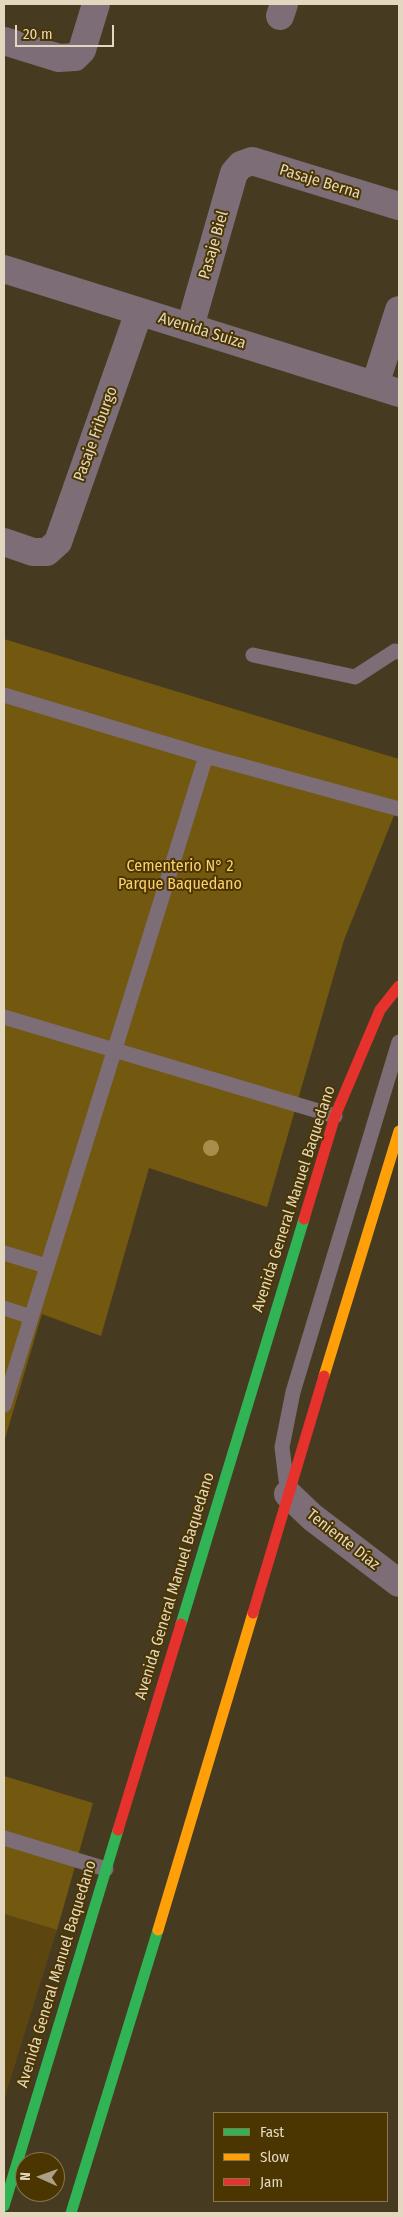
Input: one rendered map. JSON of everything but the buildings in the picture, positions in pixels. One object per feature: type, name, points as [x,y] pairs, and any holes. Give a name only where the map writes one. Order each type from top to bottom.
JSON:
[{"type":"main road","name":"Avenida General Manuel Baquedano","points":[[4,2206],[335,1116],[380,1010],[399,986]]},
{"type":"main road","points":[[71,2213],[175,1876],[288,1494],[392,1179],[399,1131]]},
{"type":"street","points":[[4,41],[59,58],[74,57],[82,50],[96,4]]},
{"type":"street","name":"Pasaje Berna","points":[[241,165],[252,161],[399,206]]},
{"type":"street","name":"Pasaje Biel","points":[[190,327],[234,173],[241,165]]},
{"type":"street","name":"Avenida Suiza","points":[[4,269],[387,389]]},
{"type":"street","points":[[387,389],[399,310]]},
{"type":"street","name":"Pasaje Friburgo","points":[[4,542],[33,552],[47,552],[58,542],[139,312]]},
{"type":"street","name":"Teniente Díaz","points":[[288,1494],[312,1517],[399,1583]]},
{"type":"lane","points":[[253,655],[355,677],[395,651],[399,652]]},
{"type":"lane","points":[[4,695],[206,756],[399,809]]},
{"type":"lane","points":[[4,1404],[206,756]]},
{"type":"lane","points":[[4,1017],[335,1116]]},
{"type":"lane","points":[[288,1494],[282,1447],[293,1392],[399,1042]]},
{"type":"lane","points":[[4,1253],[46,1266]]},
{"type":"lane","points":[[4,1308],[30,1317]]},
{"type":"lane","points":[[4,1838],[52,1855],[106,1869]]},
{"type":"shaded area","points":[[4,1914],[57,1930],[4,2100]]},
{"type":"green space","name":"Cementerio N° 2 Parque Baquedano","points":[[4,639],[399,759],[399,803],[344,940],[267,1207],[149,1168],[101,1336],[42,1314],[4,1442]]},
{"type":"green space","points":[[4,1776],[93,1803],[57,1930],[4,1914]]},
{"type":"traffic: fast","points":[[181,1624],[304,1219]]},
{"type":"traffic: fast","points":[[4,2206],[118,1830]]},
{"type":"traffic: fast","points":[[71,2213],[158,1930]]},
{"type":"traffic: slow","points":[[324,1376],[399,1131]]},
{"type":"traffic: slow","points":[[158,1930],[253,1613]]},
{"type":"traffic: jam","points":[[304,1219],[335,1116],[380,1010],[399,986]]},
{"type":"traffic: jam","points":[[253,1613],[324,1376]]},
{"type":"traffic: jam","points":[[118,1830],[181,1624]]}]
